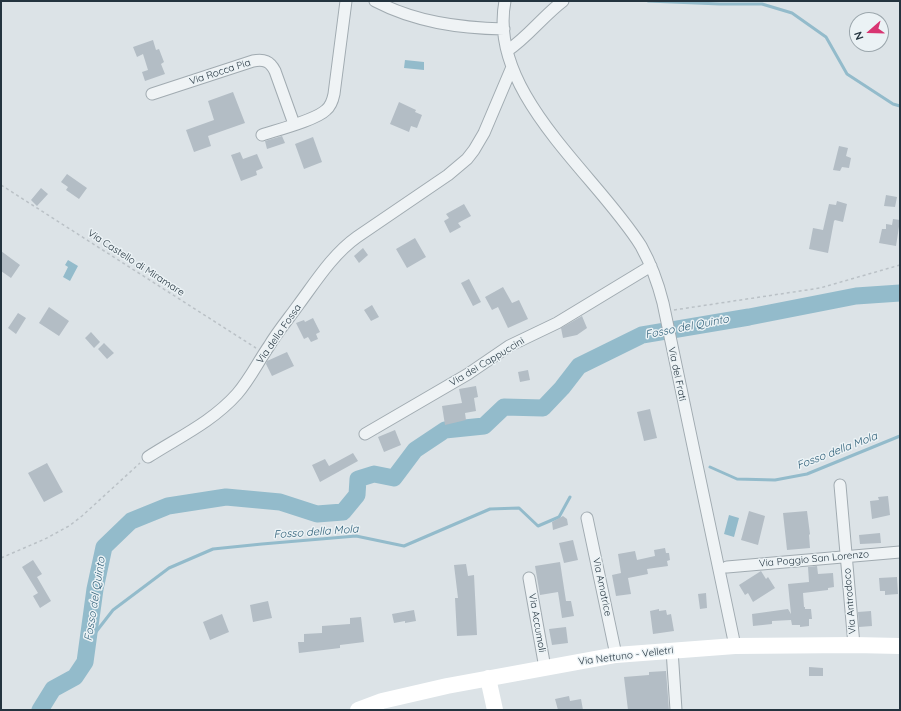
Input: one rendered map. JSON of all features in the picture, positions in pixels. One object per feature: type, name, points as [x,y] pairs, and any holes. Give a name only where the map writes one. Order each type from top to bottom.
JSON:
[{"type":"main road","name":"Via Nettuno - Velletri","points":[[358,710],[382,701],[412,694],[488,678],[616,655],[735,646],[900,646]]},
{"type":"main road","points":[[488,678],[495,710]]},
{"type":"street","points":[[262,135],[321,114],[332,102],[346,1]]},
{"type":"street","points":[[375,1],[396,11],[428,21],[457,26],[504,29]]},
{"type":"street","name":"Via dei Frati","points":[[505,1],[503,18],[507,51],[520,85],[536,111],[562,146],[627,226],[641,247],[651,266],[660,291],[735,646]]},
{"type":"street","points":[[507,51],[526,37],[544,17],[563,1]]},
{"type":"street","name":"Via Rocca Pia","points":[[152,94],[253,61],[263,60],[271,64],[275,71],[294,124]]},
{"type":"street","name":"Via della Fossa","points":[[148,457],[194,429],[224,407],[244,385],[264,353],[316,281],[346,246],[448,176],[470,156],[484,133],[512,67]]},
{"type":"street","name":"Via dei Cappuccini","points":[[366,434],[468,374],[509,346],[557,323],[651,266]]},
{"type":"street","name":"Via Antrodoco","points":[[840,486],[854,645]]},
{"type":"street","name":"Via Amatrice","points":[[587,518],[616,655]]},
{"type":"street","name":"Via Poggio San Lorenzo","points":[[727,567],[900,552]]},
{"type":"street","name":"Via Accumoli","points":[[529,578],[545,668]]},
{"type":"street","points":[[672,650],[676,710]]},
{"type":"path","name":"Via Castello di Miramare","points":[[1,185],[264,353]]},
{"type":"path","points":[[665,316],[820,288],[900,265]]},
{"type":"path","points":[[1,558],[45,539],[76,520],[148,457]]},
{"type":"water","points":[[405,60],[424,62],[424,70],[404,68]]},
{"type":"water","points":[[68,260],[78,266],[70,281],[63,277],[68,267],[65,265]]},
{"type":"water","points":[[729,515],[739,518],[734,537],[724,534]]},
{"type":"building","points":[[153,40],[156,50],[159,49],[164,62],[161,64],[165,74],[145,81],[142,72],[148,70],[143,54],[137,57],[133,47]]},
{"type":"building","points":[[233,92],[245,123],[208,136],[211,146],[194,152],[186,130],[214,120],[208,101]]},
{"type":"building","points":[[399,102],[416,110],[415,112],[422,115],[417,128],[411,126],[409,132],[390,124]]},
{"type":"building","points":[[282,136],[285,143],[267,149],[265,141]]},
{"type":"building","points":[[313,137],[322,162],[304,169],[295,144]]},
{"type":"building","points":[[839,146],[848,148],[846,156],[851,158],[849,168],[842,167],[840,171],[833,170]]},
{"type":"building","points":[[240,152],[243,159],[257,154],[263,168],[256,171],[257,175],[241,181],[231,155]]},
{"type":"building","points":[[67,174],[87,188],[79,199],[66,190],[68,187],[61,182]]},
{"type":"building","points":[[41,188],[48,194],[37,206],[31,200]]},
{"type":"building","points":[[886,195],[897,197],[895,207],[884,206]]},
{"type":"building","points":[[837,201],[847,204],[843,222],[834,221],[828,253],[809,249],[813,228],[823,230],[829,204],[836,205]]},
{"type":"building","points":[[464,204],[471,216],[458,223],[461,227],[450,233],[444,221],[449,218],[446,214]]},
{"type":"building","points":[[893,219],[900,220],[896,246],[879,243],[882,229],[886,229],[886,224],[892,225]]},
{"type":"building","points":[[415,238],[426,257],[407,268],[396,249]]},
{"type":"building","points":[[363,248],[368,255],[359,263],[354,256]]},
{"type":"building","points":[[1,251],[20,265],[11,278],[1,271]]},
{"type":"building","points":[[469,279],[481,302],[473,306],[461,283]]},
{"type":"building","points":[[503,287],[512,303],[519,300],[528,319],[508,328],[498,307],[492,310],[485,297]]},
{"type":"building","points":[[372,305],[379,317],[371,321],[364,310]]},
{"type":"building","points":[[49,307],[69,321],[59,336],[39,323]]},
{"type":"building","points":[[18,313],[26,318],[16,334],[8,328]]},
{"type":"building","points":[[582,316],[587,328],[577,335],[563,338],[561,328]]},
{"type":"building","points":[[313,318],[320,332],[316,334],[318,339],[311,342],[308,337],[304,339],[296,323],[304,320],[305,322]]},
{"type":"building","points":[[91,332],[100,342],[94,348],[85,338]]},
{"type":"building","points":[[104,343],[114,353],[107,359],[98,349]]},
{"type":"building","points":[[287,352],[294,366],[272,376],[266,364],[267,361]]},
{"type":"building","points":[[528,370],[530,380],[520,382],[518,372]]},
{"type":"building","points":[[476,386],[478,397],[474,398],[476,411],[465,413],[466,420],[445,425],[442,406],[462,403],[459,389]]},
{"type":"building","points":[[650,409],[657,438],[644,441],[637,412]]},
{"type":"building","points":[[395,430],[401,445],[384,452],[378,437]]},
{"type":"building","points":[[353,453],[358,461],[320,482],[312,465],[325,459],[329,466]]},
{"type":"building","points":[[47,463],[63,492],[44,502],[28,473]]},
{"type":"building","points":[[888,496],[890,515],[872,519],[870,501],[879,500],[878,497]]},
{"type":"building","points":[[749,511],[765,516],[758,545],[741,540]]},
{"type":"building","points":[[807,511],[810,548],[787,550],[783,513]]},
{"type":"building","points":[[563,516],[567,519],[568,525],[553,530],[552,522]]},
{"type":"building","points":[[880,533],[881,543],[860,544],[859,535]]},
{"type":"building","points":[[573,540],[578,560],[564,563],[559,543]]},
{"type":"building","points":[[665,548],[666,553],[669,553],[670,560],[667,561],[668,566],[647,569],[648,574],[628,578],[631,594],[616,596],[612,575],[621,573],[618,554],[635,551],[637,560],[655,556],[654,550]]},
{"type":"building","points":[[33,560],[42,574],[37,577],[51,601],[40,608],[33,596],[38,593],[22,567]]},
{"type":"building","points":[[560,562],[566,601],[571,601],[574,616],[562,618],[558,592],[540,595],[535,566]]},
{"type":"building","points":[[466,564],[468,576],[474,575],[477,635],[457,636],[455,598],[458,598],[454,565]]},
{"type":"building","points":[[817,566],[818,574],[833,573],[834,587],[828,588],[828,590],[803,593],[805,609],[811,609],[812,619],[809,619],[809,626],[800,627],[800,625],[792,625],[791,620],[772,621],[772,624],[753,626],[752,614],[788,609],[791,614],[788,584],[809,582],[808,567]]},
{"type":"building","points":[[761,571],[766,579],[768,577],[775,588],[753,602],[748,593],[745,595],[739,585]]},
{"type":"building","points":[[897,577],[898,594],[885,595],[885,591],[880,591],[879,578]]},
{"type":"building","points":[[706,593],[707,608],[700,609],[698,594]]},
{"type":"building","points":[[268,601],[272,618],[253,622],[250,605]]},
{"type":"building","points":[[659,609],[659,611],[666,610],[667,615],[671,614],[674,631],[653,634],[650,611]]},
{"type":"building","points":[[414,610],[416,621],[394,623],[392,614]]},
{"type":"building","points":[[871,611],[872,626],[859,627],[858,612]]},
{"type":"building","points":[[222,614],[229,632],[210,640],[203,622]]},
{"type":"building","points":[[361,617],[364,642],[340,645],[340,648],[299,653],[298,642],[304,642],[304,634],[322,633],[322,626],[350,624],[350,618]]},
{"type":"building","points":[[566,627],[568,643],[552,645],[549,629]]},
{"type":"building","points":[[809,667],[823,668],[823,676],[809,676]]},
{"type":"building","points":[[666,671],[669,710],[628,710],[624,677],[649,675],[649,672]]},
{"type":"building","points":[[569,696],[570,701],[581,699],[583,710],[558,710],[555,699]]},
{"type":"waterway","points":[[648,1],[762,4],[792,13],[826,37],[847,74],[893,104],[900,106]]},
{"type":"waterway","name":"Fosso del Quinto","points":[[40,710],[53,689],[75,677],[85,662],[95,589],[104,547],[131,521],[168,506],[226,497],[280,502],[317,514],[343,512],[357,495],[358,479],[374,474],[394,478],[415,450],[445,430],[484,426],[504,407],[543,408],[562,388],[579,366],[642,335],[749,317],[856,296],[900,293]]},
{"type":"waterway","name":"Fosso della Mola","points":[[710,467],[737,479],[775,480],[807,474],[900,436]]},
{"type":"waterway","name":"Fosso della Mola","points":[[89,635],[92,637],[113,610],[169,568],[213,549],[356,536],[404,546],[490,509],[519,508],[538,526],[559,517],[570,497]]}]
